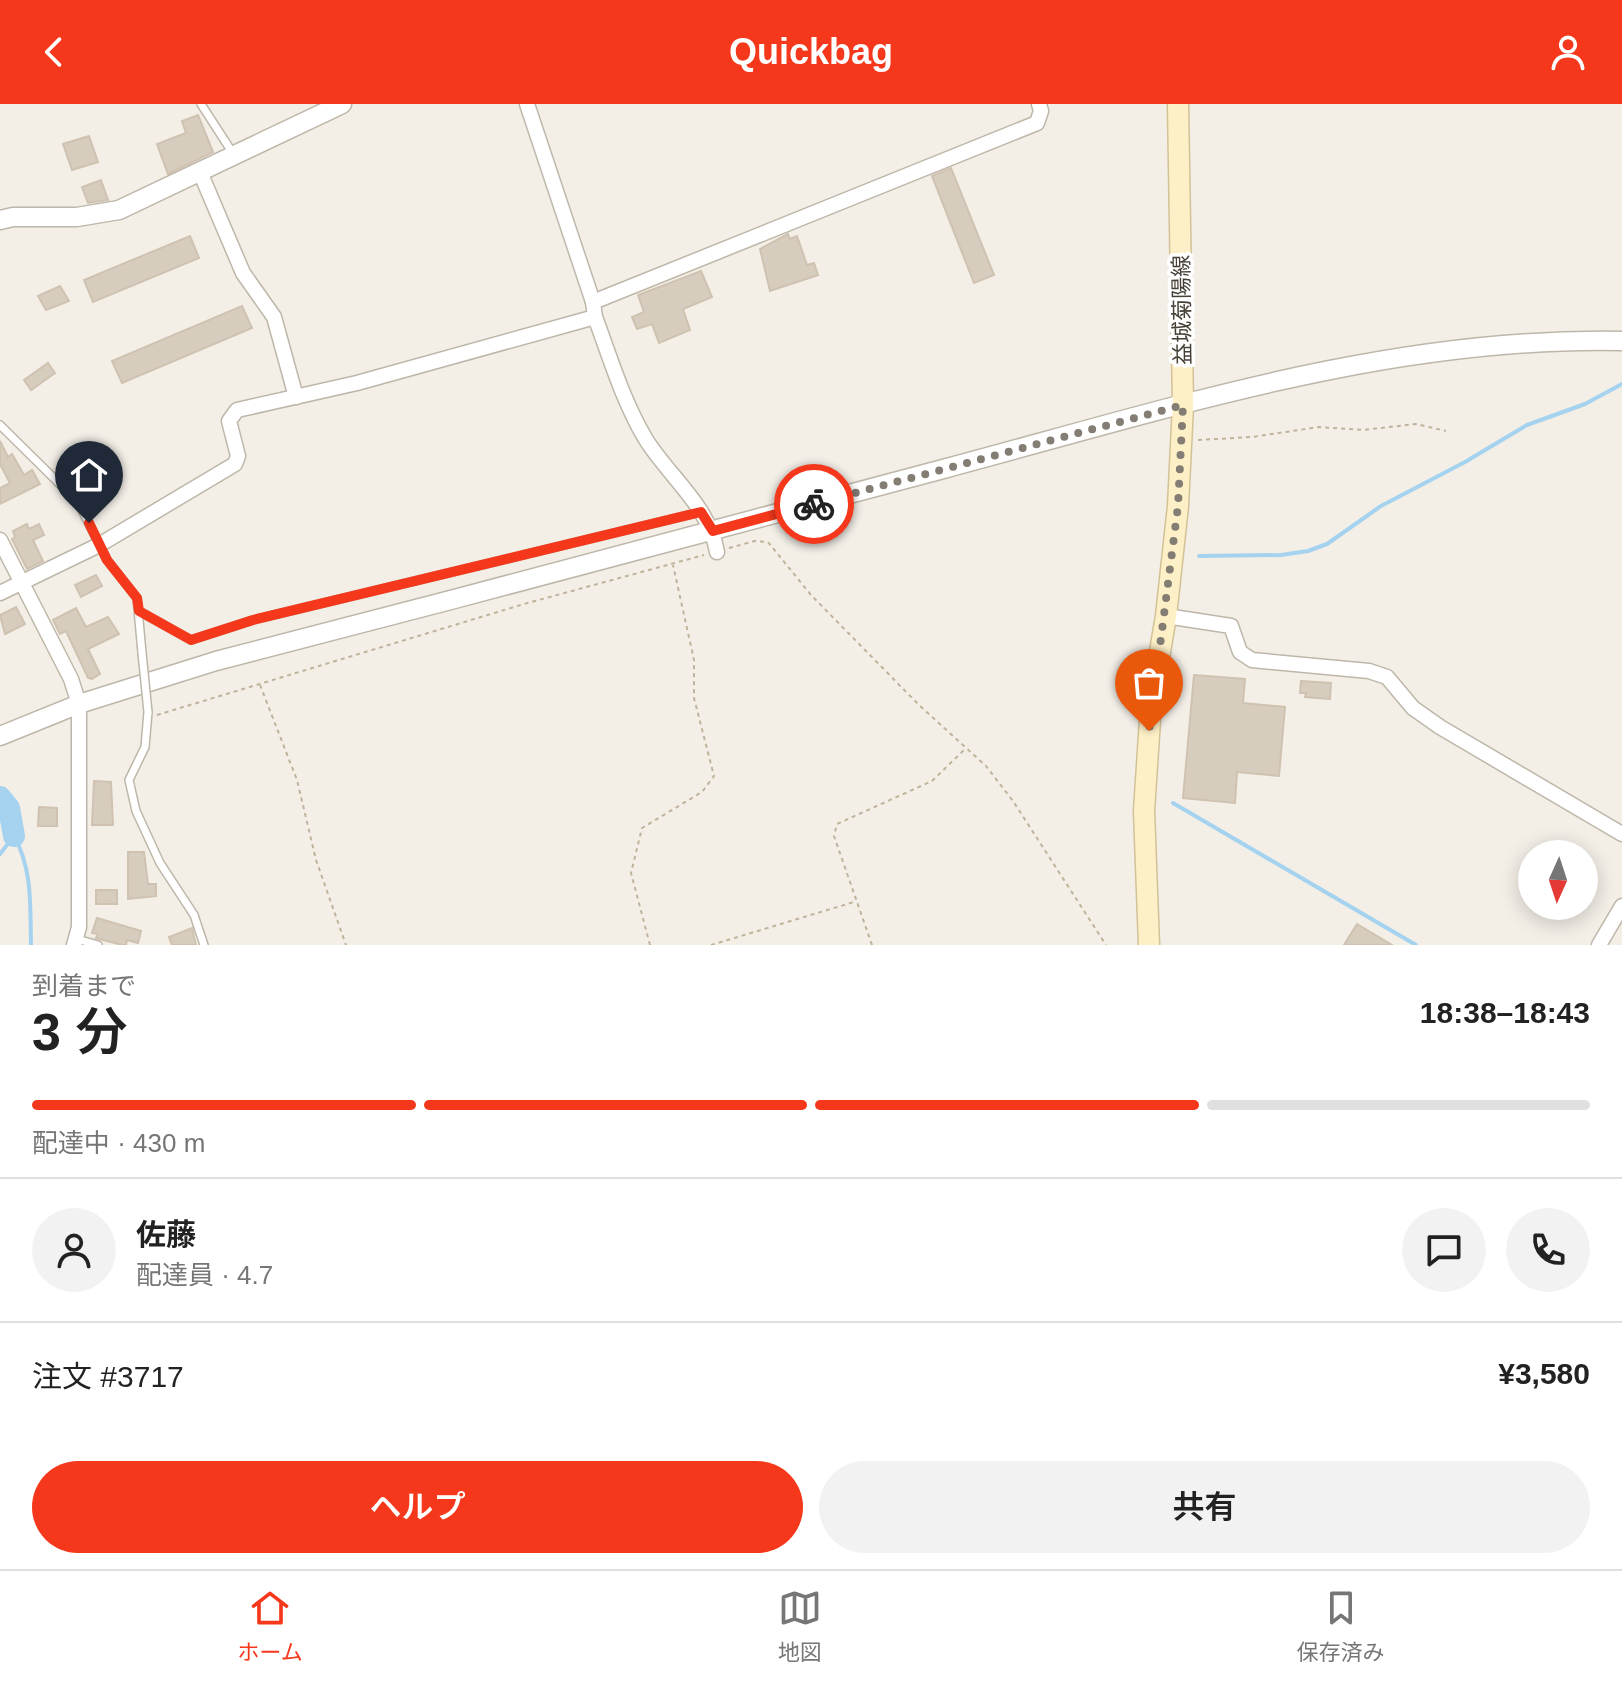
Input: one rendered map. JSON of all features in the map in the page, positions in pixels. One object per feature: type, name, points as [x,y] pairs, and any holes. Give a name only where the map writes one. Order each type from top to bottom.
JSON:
[{"type":"main road","name":"益城菊陽線","points":[[1149,945],[1144,811],[1151,705],[1166,616],[1178,506],[1183,405],[1178,104]]},
{"type":"street","points":[[0,220],[13,217],[77,217],[119,210],[342,104]]},
{"type":"street","points":[[527,104],[594,310],[634,418],[647,441],[713,531],[717,552]]},
{"type":"street","points":[[0,593],[99,545],[235,464],[238,456],[229,421],[234,412],[296,397],[594,310],[1037,123],[1041,111],[1039,104]]},
{"type":"street","points":[[200,172],[243,273],[274,317],[296,397]]},
{"type":"street","points":[[0,736],[79,704],[216,661],[1183,405],[1387,358],[1472,346],[1622,341]]},
{"type":"street","points":[[0,540],[71,679],[79,704],[76,942]]},
{"type":"street","points":[[1166,616],[1231,626],[1240,652],[1252,660],[1369,671],[1387,677],[1413,708],[1440,727],[1622,834]]},
{"type":"street","points":[[1599,945],[1622,906]]},
{"type":"lane","points":[[201,104],[235,156]]},
{"type":"lane","points":[[0,425],[78,502],[99,545],[137,598],[148,715],[145,747],[129,780],[136,811],[160,863],[194,915],[204,945]]},
{"type":"lane","points":[[139,611],[191,640],[253,620],[701,512]]},
{"type":"lane","points":[[76,942],[98,945]]},
{"type":"path","points":[[1181,441],[1252,437],[1319,427],[1363,430],[1416,424],[1446,431]]},
{"type":"path","points":[[148,715],[673,563],[755,541],[768,542],[811,595],[919,705],[986,766],[1013,801],[1106,945]]},
{"type":"path","points":[[650,945],[631,873],[642,828],[702,792],[714,776],[694,698],[694,660],[673,563]]},
{"type":"path","points":[[260,684],[297,780],[316,860],[346,945]]},
{"type":"path","points":[[872,945],[834,836],[837,824],[932,781],[967,748]]},
{"type":"path","points":[[711,945],[855,901]]},
{"type":"building","points":[[198,115],[213,152],[168,174],[157,144],[186,133],[182,121]]},
{"type":"building","points":[[89,136],[98,162],[72,170],[63,144]]},
{"type":"building","points":[[951,168],[994,275],[974,283],[932,176]]},
{"type":"building","points":[[101,180],[108,200],[88,203],[82,187]]},
{"type":"building","points":[[788,234],[790,239],[797,236],[807,265],[814,263],[818,275],[770,291],[760,249]]},
{"type":"building","points":[[190,236],[199,258],[93,302],[84,280]]},
{"type":"building","points":[[701,271],[712,297],[683,309],[690,330],[659,343],[652,324],[637,329],[632,317],[644,312],[638,295]]},
{"type":"building","points":[[60,286],[69,301],[46,310],[38,296]]},
{"type":"building","points":[[242,306],[252,328],[122,383],[112,361]]},
{"type":"building","points":[[48,363],[55,373],[31,390],[24,380]]},
{"type":"building","points":[[0,441],[8,457],[12,454],[24,475],[32,470],[40,484],[0,504],[0,488],[10,483],[0,464]]},
{"type":"building","points":[[27,524],[29,529],[39,524],[44,535],[33,540],[43,561],[27,569],[12,539],[15,537],[13,531]]},
{"type":"building","points":[[96,575],[102,586],[81,597],[75,585]]},
{"type":"building","points":[[16,607],[25,624],[5,634],[0,615]]},
{"type":"building","points":[[76,608],[86,627],[108,617],[119,634],[88,649],[100,674],[92,679],[88,678],[66,631],[60,634],[53,620]]},
{"type":"building","points":[[1194,675],[1245,679],[1243,703],[1285,707],[1279,776],[1237,772],[1235,803],[1183,798]]},
{"type":"building","points":[[1301,681],[1331,683],[1330,699],[1305,697],[1306,693],[1300,693]]},
{"type":"building","points":[[94,781],[111,782],[113,825],[92,825]]},
{"type":"building","points":[[39,807],[57,808],[57,826],[38,826]]},
{"type":"building","points":[[128,852],[144,852],[148,884],[156,884],[156,896],[128,899]]},
{"type":"building","points":[[96,890],[117,890],[117,904],[96,904]]},
{"type":"building","points":[[97,918],[141,931],[138,943],[127,940],[126,945],[122,945],[96,938],[98,934],[92,933]]},
{"type":"building","points":[[1357,924],[1392,945],[1344,945]]},
{"type":"building","points":[[192,928],[196,945],[172,945],[169,937]]},
{"type":"waterway","points":[[1199,556],[1281,555],[1327,544],[1381,506],[1527,425],[1585,404],[1622,384]]},
{"type":"waterway","points":[[0,797],[9,808],[14,836]]},
{"type":"waterway","points":[[1173,803],[1416,945]]},
{"type":"waterway","points":[[0,854],[14,836],[25,862],[31,945]]},
{"type":"way so far","points":[[814,504],[1183,405],[1178,506],[1149,731]]},
{"type":"route","points":[[89,523],[107,560],[137,598],[139,611],[191,640],[253,620],[701,512],[713,531],[814,504]]}]
